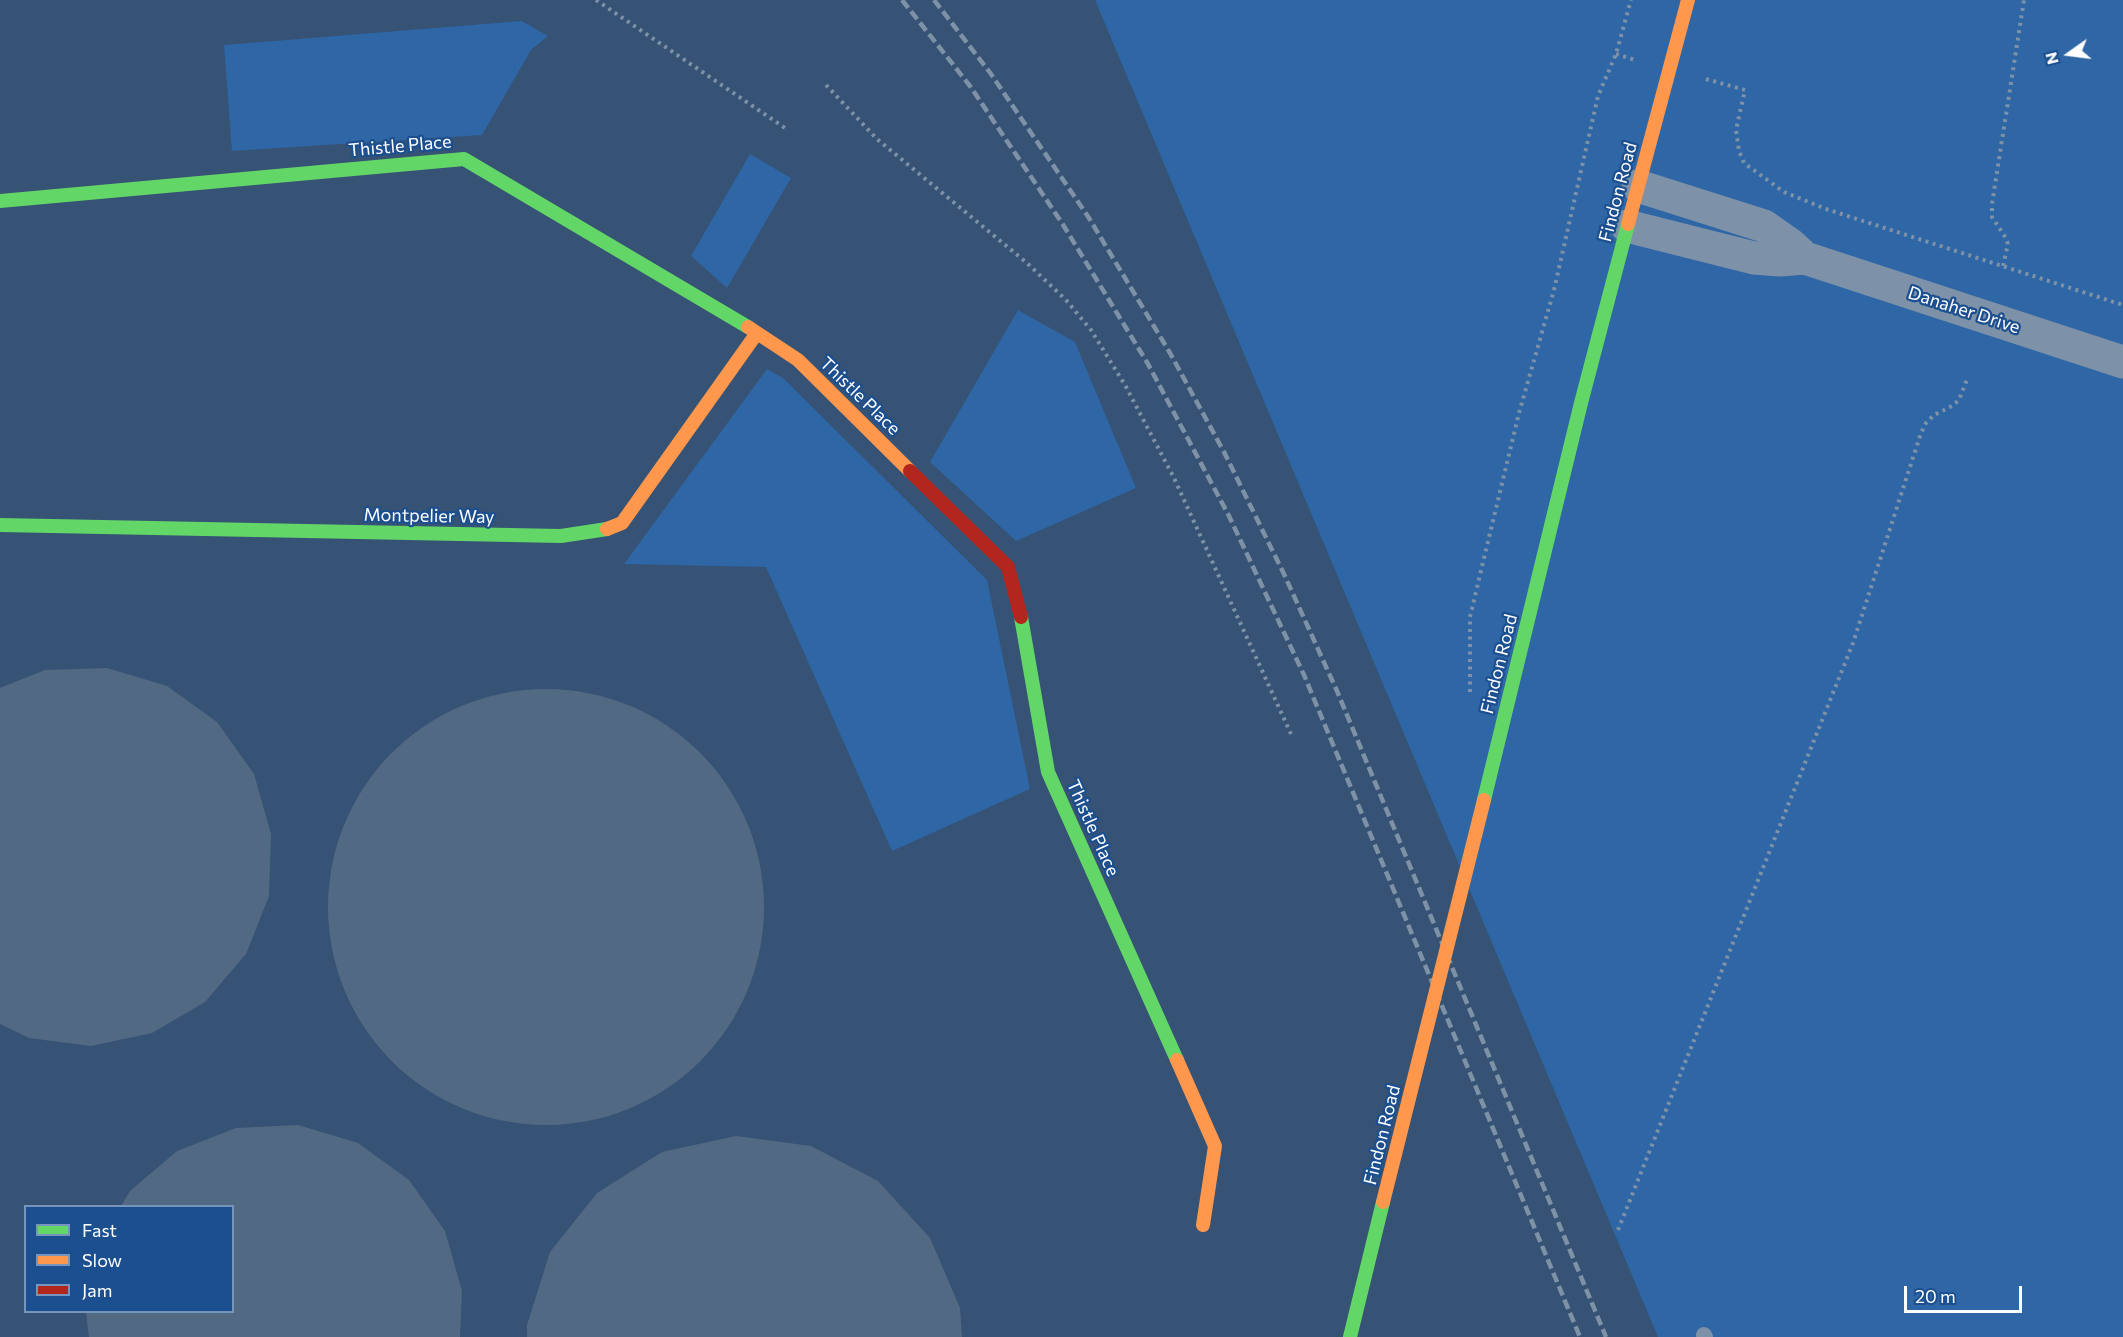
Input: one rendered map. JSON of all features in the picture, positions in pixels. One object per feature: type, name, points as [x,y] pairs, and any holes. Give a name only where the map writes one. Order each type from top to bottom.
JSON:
[{"type":"street","name":"Findon Road","points":[[1350,1337],[1581,403],[1689,0]]},
{"type":"street","name":"Thistle Place","points":[[0,201],[464,159],[758,333],[798,360],[1008,567],[1021,619],[1048,772],[1215,1146],[1203,1225]]},
{"type":"street","name":"Danaher Drive","points":[[1638,186],[1764,226],[1805,258]]},
{"type":"street","name":"Danaher Drive","points":[[1627,226],[1754,258],[1780,260],[1805,258],[2123,362]]},
{"type":"street","name":"Montpelier Way","points":[[0,525],[561,536],[602,531],[622,523],[758,333]]},
{"type":"path","points":[[596,0],[788,130]]},
{"type":"path","points":[[1470,699],[1470,617],[1519,413],[1554,290],[1598,96],[1616,54],[1631,0]]},
{"type":"path","points":[[2003,266],[2008,244],[1992,217],[1992,204],[2024,0]]},
{"type":"path","points":[[826,86],[878,139],[1027,263],[1066,300],[1091,330],[1125,385],[1174,478],[1291,734]]},
{"type":"path","points":[[1745,90],[1736,130],[1739,151],[1744,163],[1784,192],[1826,208],[2123,304]]},
{"type":"path","points":[[1618,1230],[1853,643],[1921,432],[1934,415],[1959,400],[1968,377]]},
{"type":"shaded area","points":[[1095,0],[2123,0],[2123,1337],[1658,1337]]},
{"type":"shaded area","points":[[522,21],[548,36],[531,50],[482,135],[232,151],[224,45]]},
{"type":"shaded area","points":[[750,154],[791,178],[727,288],[691,256]]},
{"type":"shaded area","points":[[1018,310],[1075,342],[1136,488],[1016,541],[930,462]]},
{"type":"shaded area","points":[[767,369],[783,378],[987,580],[1030,789],[892,851],[766,567],[624,564]]},
{"type":"building","points":[[107,668],[167,686],[217,722],[254,774],[271,834],[269,896],[246,954],[205,1002],[152,1033],[91,1046],[29,1038],[0,1024],[0,688],[45,670]]},
{"type":"building","points":[[546,689],[589,693],[629,706],[667,726],[700,753],[727,786],[747,824],[760,864],[764,907],[760,950],[747,990],[727,1028],[700,1061],[667,1088],[629,1108],[589,1121],[546,1125],[503,1121],[463,1108],[425,1088],[392,1061],[365,1028],[345,990],[332,950],[328,907],[332,864],[345,824],[365,786],[392,753],[425,726],[463,706],[503,693]]},
{"type":"building","points":[[298,1125],[358,1143],[409,1180],[445,1231],[462,1291],[460,1337],[89,1337],[86,1313],[234,1313],[234,1205],[122,1205],[130,1191],[177,1151],[236,1128]]},
{"type":"building","points":[[736,1136],[811,1146],[878,1181],[930,1238],[960,1308],[962,1337],[527,1337],[527,1325],[550,1252],[597,1193],[662,1152]]},
{"type":"railway","points":[[902,0],[970,86],[1062,223],[1148,364],[1229,516],[1304,675],[1580,1337]]},
{"type":"railway","points":[[934,0],[991,74],[1089,218],[1170,353],[1224,452],[1284,574],[1337,691],[1606,1337]]},
{"type":"traffic: fast","points":[[0,201],[464,159],[748,327]]},
{"type":"traffic: fast","points":[[1484,800],[1581,403],[1628,224]]},
{"type":"traffic: fast","points":[[0,525],[561,536],[607,529]]},
{"type":"traffic: fast","points":[[1021,617],[1048,772],[1177,1060]]},
{"type":"traffic: fast","points":[[1350,1337],[1383,1202]]},
{"type":"traffic: slow","points":[[1628,224],[1688,0]]},
{"type":"traffic: slow","points":[[748,327],[798,360],[910,471]]},
{"type":"traffic: slow","points":[[607,529],[622,523],[757,333]]},
{"type":"traffic: slow","points":[[1383,1202],[1484,800]]},
{"type":"traffic: slow","points":[[1177,1060],[1215,1146],[1203,1225]]},
{"type":"traffic: jam","points":[[910,471],[1008,567],[1021,617]]}]
